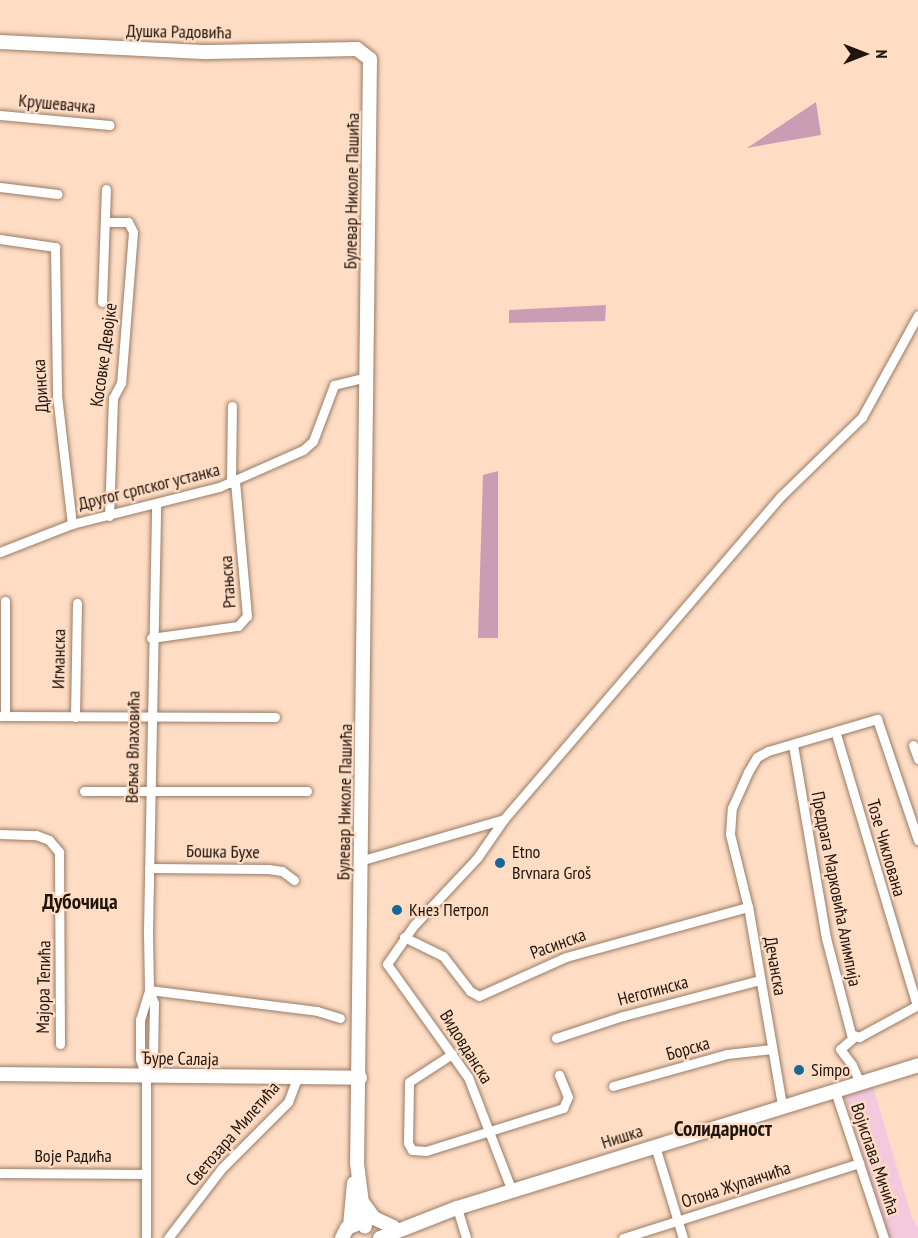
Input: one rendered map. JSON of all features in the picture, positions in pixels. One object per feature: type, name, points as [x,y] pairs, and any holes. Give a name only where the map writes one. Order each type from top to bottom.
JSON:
[{"type":"street","name":"Душка Радовића","points":[[0,42],[208,52],[357,49]]},
{"type":"street","name":"Булевар Николе Пашића","points":[[357,49],[365,52],[372,67],[363,860],[357,1163],[362,1201],[372,1234]]},
{"type":"street","name":"Крушевачка","points":[[0,115],[110,125]]},
{"type":"street","points":[[0,187],[58,194]]},
{"type":"street","name":"Косовке Девојке","points":[[102,302],[106,189]]},
{"type":"street","name":"Косовке Девојке","points":[[106,222],[128,222],[133,232],[121,383],[114,398],[108,516]]},
{"type":"street","name":"Дринска","points":[[0,239],[54,245],[57,395],[72,524]]},
{"type":"street","points":[[404,937],[477,858],[504,819],[781,496],[862,417],[918,315]]},
{"type":"street","name":"Другог српског устанка","points":[[0,550],[72,524],[156,504],[233,482],[307,448],[334,385],[368,377]]},
{"type":"street","name":"Ртањска","points":[[152,638],[238,626],[247,616],[233,482],[232,405]]},
{"type":"street","name":"Вељка Влаховића","points":[[146,1238],[146,1077],[140,1059],[140,1020],[149,990],[150,718],[156,504]]},
{"type":"street","points":[[5,601],[2,716],[276,717]]},
{"type":"street","name":"Игманска","points":[[75,717],[77,603]]},
{"type":"street","points":[[793,745],[836,734],[877,719],[918,840]]},
{"type":"street","name":"Тозе Чиклована","points":[[836,734],[918,1005]]},
{"type":"street","name":"Дечанска","points":[[782,1105],[748,907],[730,834],[732,808],[757,758],[793,745]]},
{"type":"street","name":"Предрага Марковића Алимпија","points":[[793,745],[837,991],[854,1037]]},
{"type":"street","points":[[913,745],[918,759]]},
{"type":"street","points":[[84,791],[307,791]]},
{"type":"street","points":[[363,860],[504,819]]},
{"type":"street","name":"Мајора Тепића","points":[[0,834],[36,835],[49,840],[59,852],[60,1044]]},
{"type":"street","name":"Бошка Бухе","points":[[149,868],[268,869],[282,872],[294,880]]},
{"type":"street","name":"Расинска","points":[[404,937],[443,956],[470,991],[479,996],[574,954],[748,907]]},
{"type":"street","name":"Видовданска","points":[[404,937],[387,964],[468,1077],[492,1131],[512,1191]]},
{"type":"street","name":"Неготинска","points":[[556,1038],[760,980]]},
{"type":"street","points":[[149,990],[317,1011],[340,1018]]},
{"type":"street","points":[[860,1083],[840,1049],[854,1037],[918,1005]]},
{"type":"street","name":"Борска","points":[[613,1086],[727,1054],[772,1049]]},
{"type":"street","points":[[452,1054],[409,1082],[410,1148],[426,1151],[567,1105],[559,1075]]},
{"type":"street","name":"Нишка","points":[[372,1234],[782,1105],[918,1067]]},
{"type":"street","name":"Ђуре Салаја","points":[[0,1074],[360,1078]]},
{"type":"street","name":"Светозара Милетића","points":[[168,1238],[222,1168],[288,1102],[297,1078]]},
{"type":"street","name":"Војислава Мичића","points":[[835,1091],[884,1238]]},
{"type":"street","points":[[655,1146],[683,1238]]},
{"type":"street","points":[[357,1163],[343,1234],[372,1234]]},
{"type":"street","name":"Отона Жупанчића","points":[[623,1238],[859,1163]]},
{"type":"street","name":"Воје Радића","points":[[0,1173],[146,1174]]},
{"type":"street","points":[[362,1201],[374,1218],[400,1226]]},
{"type":"street","points":[[456,1208],[466,1238]]},
{"type":"shaded area","points":[[816,102],[821,135],[747,148]]},
{"type":"shaded area","points":[[606,305],[605,321],[509,323],[509,310]]},
{"type":"shaded area","points":[[498,471],[498,638],[478,638],[483,475]]},
{"type":"shaded area","points":[[873,1087],[912,1218],[918,1228],[918,1238],[888,1238],[845,1096]]},
{"type":"place","name":"Etno Brvnara Groš","points":[[500,863]]},
{"type":"place","name":"Кнез Петрол","points":[[397,910]]},
{"type":"place","name":"Simpo","points":[[799,1070]]},
{"type":"district","name":"Дубочица","points":[[80,902]]},
{"type":"district","name":"Солидарност","points":[[723,1129]]}]
